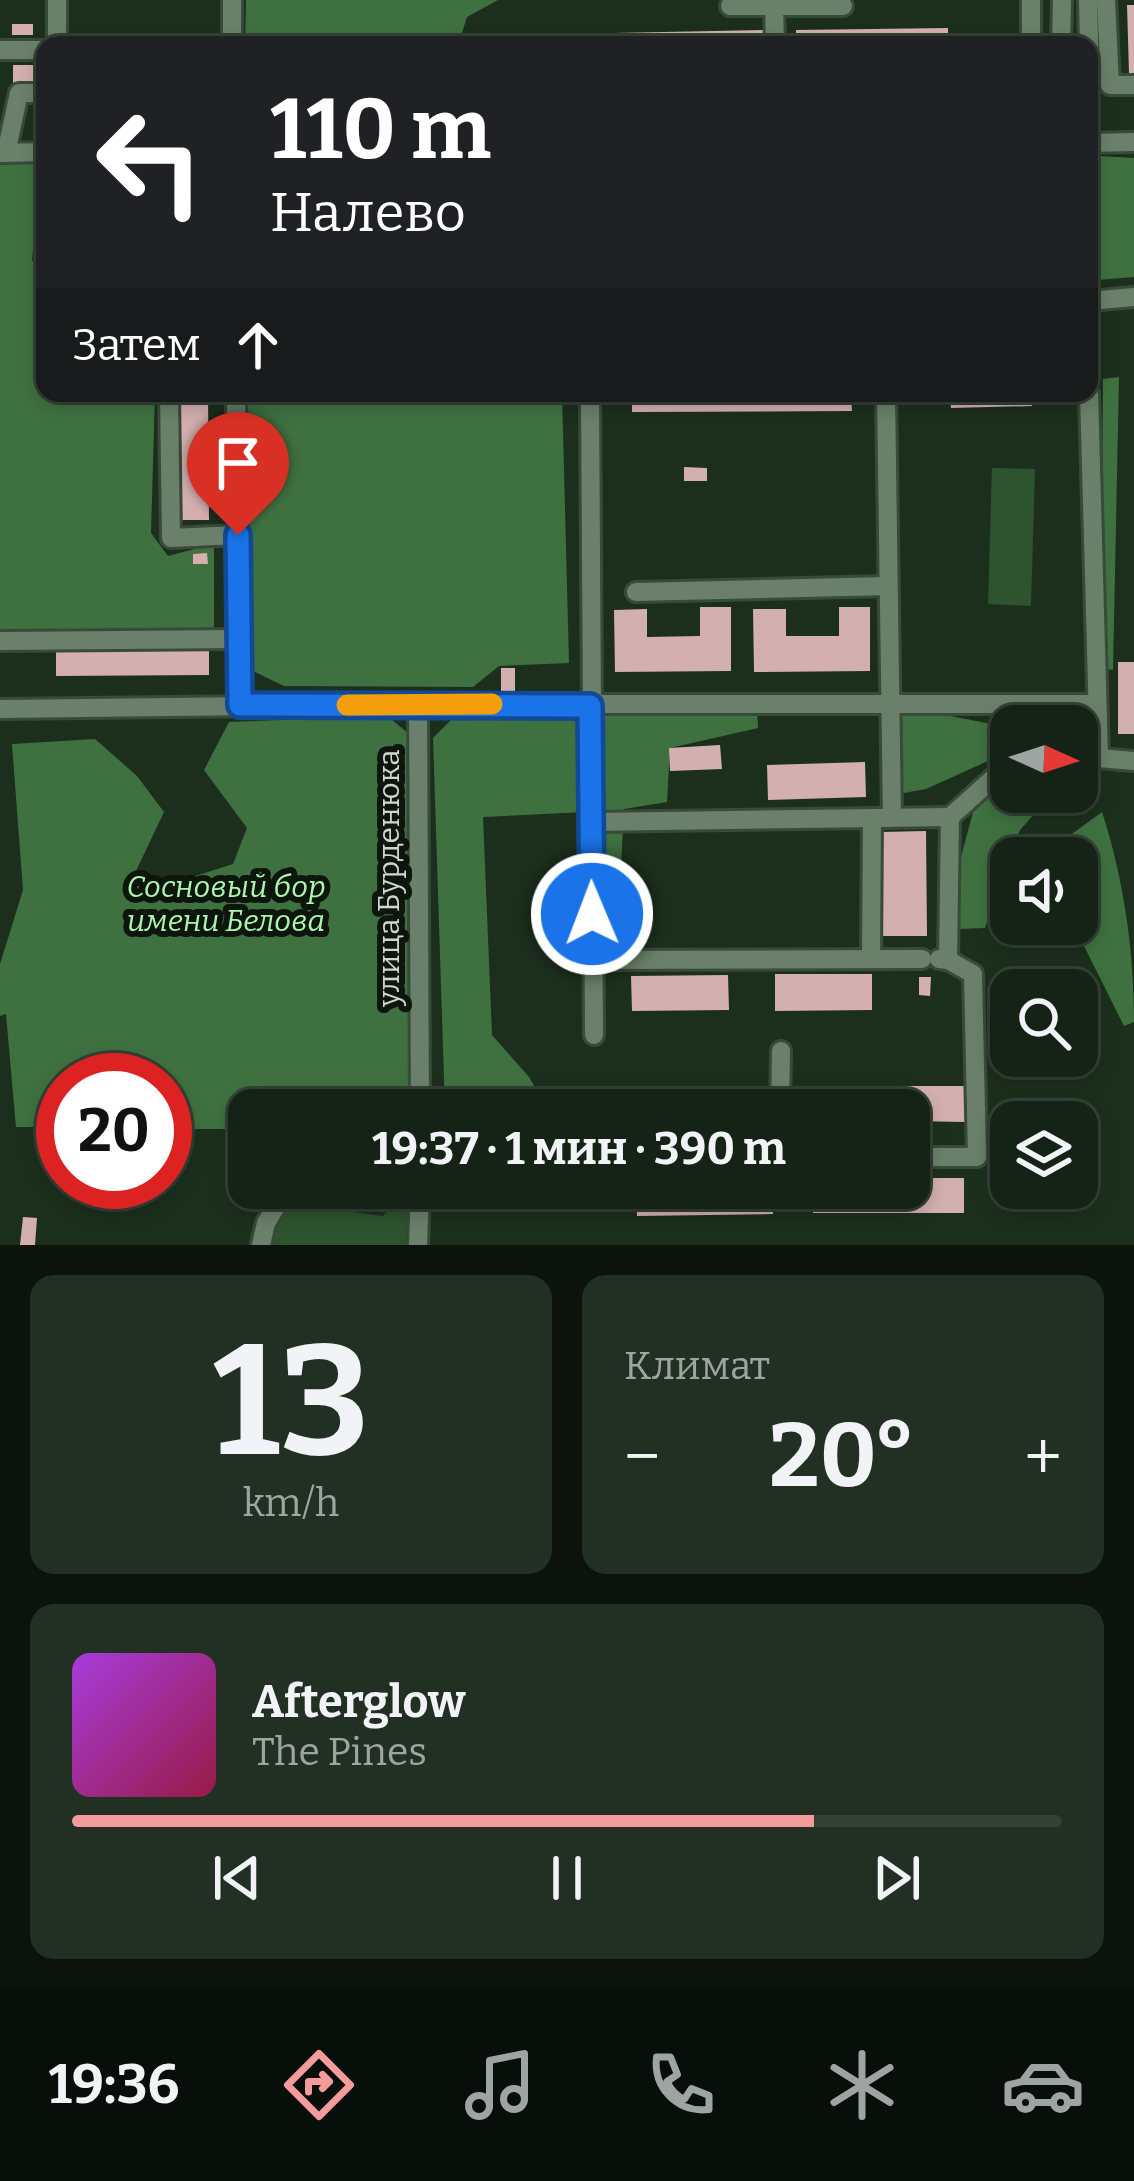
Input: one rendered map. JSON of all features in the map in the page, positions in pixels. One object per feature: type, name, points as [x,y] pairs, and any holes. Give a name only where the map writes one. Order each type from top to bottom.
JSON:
[{"type":"street","points":[[57,0],[57,36]]},
{"type":"street","points":[[232,0],[232,36]]},
{"type":"street","points":[[1031,0],[1031,36]]},
{"type":"street","points":[[1061,0],[1061,36]]},
{"type":"street","points":[[1088,0],[1089,36]]},
{"type":"street","points":[[1106,0],[1110,86],[1134,85]]},
{"type":"street","points":[[730,5],[843,6]]},
{"type":"street","points":[[774,6],[775,36]]},
{"type":"street","points":[[0,50],[36,50]]},
{"type":"street","points":[[36,93],[19,93],[3,153],[36,152]]},
{"type":"street","points":[[1098,143],[1134,142]]},
{"type":"street","points":[[1098,301],[1134,297]]},
{"type":"street","points":[[169,402],[171,538],[238,535]]},
{"type":"street","points":[[236,402],[240,705]]},
{"type":"street","points":[[590,402],[594,1035]]},
{"type":"street","points":[[871,959],[890,705],[886,402]]},
{"type":"street","points":[[1088,402],[1100,758],[1134,760]]},
{"type":"street","points":[[637,592],[888,586]]},
{"type":"street","points":[[0,641],[239,639]]},
{"type":"street","points":[[418,704],[1097,704]]},
{"type":"street","name":"улица Бурденюка","points":[[0,709],[418,704],[421,1089]]},
{"type":"street","points":[[592,822],[950,817],[990,781]]},
{"type":"street","points":[[948,959],[950,817]]},
{"type":"street","points":[[593,960],[871,959],[922,965],[948,959],[973,974],[977,1157],[930,1157]]},
{"type":"street","points":[[780,1089],[781,1051]]},
{"type":"street","points":[[262,1245],[274,1209]]},
{"type":"street","points":[[418,1245],[419,1209]]},
{"type":"green space","points":[[246,0],[498,0],[467,17],[461,36],[245,36]]},
{"type":"green space","points":[[1099,156],[1134,158],[1134,277],[1098,280]]},
{"type":"green space","points":[[36,159],[32,261],[36,261],[36,402],[155,402],[151,533],[168,556],[214,544],[214,631],[0,636],[0,160]]},
{"type":"green space","points":[[1119,377],[1113,670],[1101,668],[1103,379]]},
{"type":"green space","points":[[246,402],[562,402],[569,663],[499,666],[473,687],[284,686],[251,670]]},
{"type":"green space","points":[[992,468],[1035,469],[1031,606],[988,604]]},
{"type":"green space","points":[[898,706],[990,724],[990,760],[926,789],[898,794]]},
{"type":"green space","points":[[757,709],[758,728],[670,748],[667,802],[624,809],[618,924],[596,926],[603,714]]},
{"type":"green space","points":[[587,715],[585,812],[483,817],[492,1035],[536,1089],[444,1089],[433,738],[454,717]]},
{"type":"green space","name":"Сосновый бор имени Белова","points":[[387,716],[408,733],[413,1089],[228,1089],[228,1129],[192,1129],[192,1053],[36,1053],[36,1127],[16,1127],[6,1014],[0,1016],[0,964],[23,890],[12,744],[95,739],[137,776],[164,812],[136,871],[155,889],[233,864],[247,828],[204,770],[229,722]]},
{"type":"green space","points":[[990,776],[990,813],[1035,813],[1018,837],[990,837],[990,914],[985,928],[959,929],[957,872],[981,782]]},
{"type":"green space","points":[[1102,812],[1130,942],[1134,1022],[1124,1026],[1084,945],[1098,945],[1098,837],[1068,837]]},
{"type":"green space","points":[[290,1209],[383,1216],[389,1209],[408,1209],[406,1245],[268,1245],[274,1220]]},
{"type":"building","points":[[1127,5],[1134,5],[1134,73],[1129,73]]},
{"type":"building","points":[[12,24],[33,24],[33,35],[12,35]]},
{"type":"building","points":[[948,28],[948,36],[796,36],[796,30]]},
{"type":"building","points":[[765,30],[765,36],[613,36]]},
{"type":"building","points":[[13,65],[36,65],[36,86],[13,86]]},
{"type":"building","points":[[179,402],[208,402],[209,520],[180,520]]},
{"type":"building","points":[[632,402],[852,402],[852,411],[632,412]]},
{"type":"building","points":[[951,402],[1032,402],[1032,406],[951,408]]},
{"type":"building","points":[[684,467],[707,468],[707,481],[684,481]]},
{"type":"building","points":[[207,553],[208,564],[193,564],[193,554]]},
{"type":"building","points":[[700,607],[731,607],[731,671],[615,672],[614,610],[647,609],[647,637],[700,636]]},
{"type":"building","points":[[839,607],[870,607],[870,671],[754,672],[753,609],[786,609],[786,636],[839,636]]},
{"type":"building","points":[[209,648],[209,675],[56,676],[56,649]]},
{"type":"building","points":[[1118,662],[1134,662],[1134,734],[1118,734]]},
{"type":"building","points":[[501,668],[515,668],[515,700],[501,700]]},
{"type":"building","points":[[720,745],[722,769],[670,771],[669,748]]},
{"type":"building","points":[[865,762],[866,797],[768,800],[767,765]]},
{"type":"building","points":[[926,831],[927,936],[881,936],[880,832]]},
{"type":"building","points":[[775,974],[872,974],[872,1010],[775,1011]]},
{"type":"building","points":[[728,975],[729,1010],[632,1011],[631,976]]},
{"type":"building","points":[[919,977],[931,977],[930,996],[919,995]]},
{"type":"building","points":[[773,1086],[773,1089],[635,1089]]},
{"type":"building","points":[[966,1086],[965,1122],[930,1121],[930,1089],[812,1089]]},
{"type":"building","points":[[930,1178],[964,1178],[964,1213],[813,1213],[813,1209],[930,1209]]},
{"type":"building","points":[[637,1209],[773,1209],[773,1214],[637,1216]]},
{"type":"building","points":[[23,1217],[37,1218],[35,1245],[20,1245]]},
{"type":"slow traffic","points":[[347,705],[492,704]]},
{"type":"route","points":[[238,535],[240,705],[590,706],[592,914]]}]
